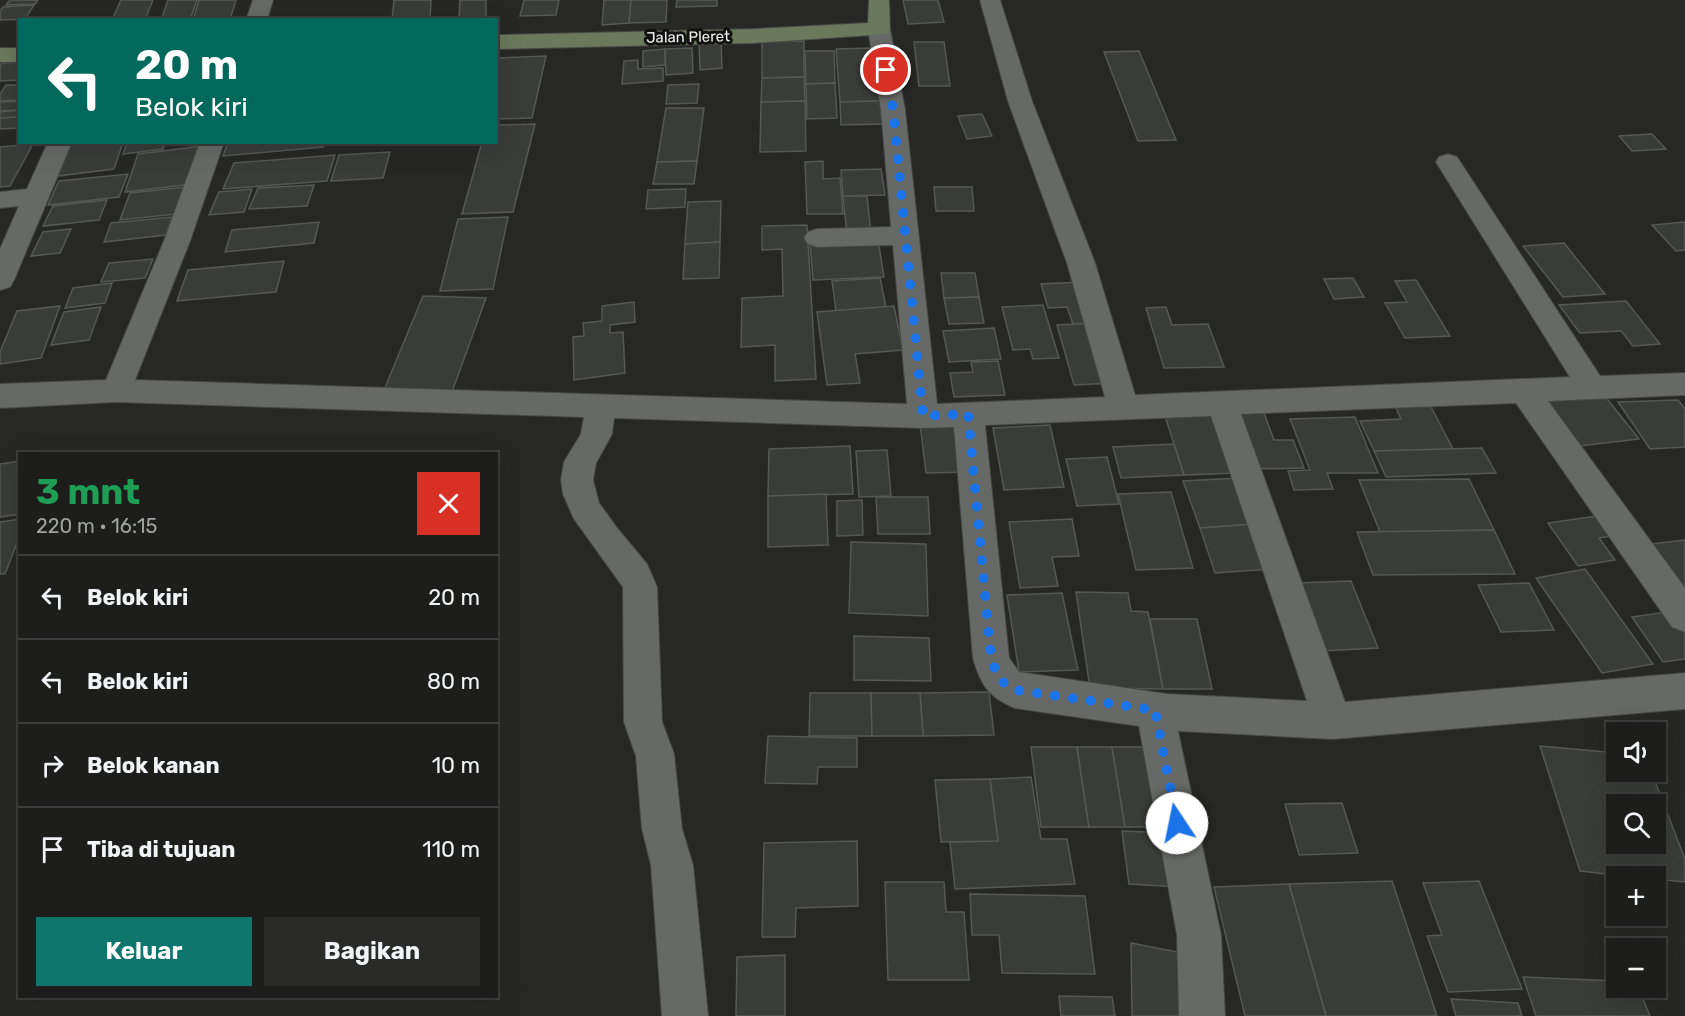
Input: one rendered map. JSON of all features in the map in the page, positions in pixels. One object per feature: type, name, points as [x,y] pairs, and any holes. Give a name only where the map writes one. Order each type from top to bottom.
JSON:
[{"type":"main road","points":[[879,0],[879,29]]},
{"type":"main road","name":"Jalan Pleret","points":[[498,42],[754,36],[879,29]]},
{"type":"main road","points":[[0,55],[18,55]]},
{"type":"street","points":[[257,18],[262,0]]},
{"type":"street","points":[[990,0],[1020,101],[1081,263],[1123,407]]},
{"type":"street","points":[[879,29],[893,110],[923,416]]},
{"type":"street","points":[[0,280],[59,144]]},
{"type":"street","points":[[116,391],[177,241],[211,144]]},
{"type":"street","points":[[1448,162],[1592,388]]},
{"type":"street","points":[[0,200],[38,196]]},
{"type":"street","points":[[817,238],[905,236]]},
{"type":"street","points":[[0,396],[116,391],[923,416],[1685,384]]},
{"type":"street","points":[[1524,391],[1685,616]]},
{"type":"street","points":[[1222,403],[1333,721]]},
{"type":"street","points":[[600,405],[599,427],[579,466],[576,480],[582,506],[635,575],[640,587],[644,722],[647,738],[655,754],[662,829],[672,865],[685,1016]]},
{"type":"street","points":[[968,414],[991,658],[996,674],[1004,684],[1015,690],[1155,710],[1333,721],[1685,691]]},
{"type":"street","points":[[1155,710],[1199,935],[1202,1016]]},
{"type":"building","points":[[10,0],[38,0],[35,4],[6,5]]},
{"type":"building","points":[[121,0],[153,0],[146,18],[113,18]]},
{"type":"building","points":[[168,0],[197,0],[191,18],[162,18]]},
{"type":"building","points":[[199,0],[236,0],[231,18],[194,18]]},
{"type":"building","points":[[394,0],[431,0],[430,18],[392,18]]},
{"type":"building","points":[[460,0],[486,0],[486,18],[459,18]]},
{"type":"building","points":[[524,0],[559,0],[556,15],[520,16]]},
{"type":"building","points":[[604,0],[631,0],[629,23],[602,25]]},
{"type":"building","points":[[631,0],[667,0],[666,22],[629,23]]},
{"type":"building","points":[[677,0],[717,0],[717,6],[676,7]]},
{"type":"building","points":[[903,0],[938,0],[944,22],[908,24]]},
{"type":"building","points":[[34,5],[26,18],[0,20],[0,11],[3,7]]},
{"type":"building","points":[[721,40],[722,68],[700,70],[699,41]]},
{"type":"building","points":[[804,41],[804,77],[762,78],[762,42]]},
{"type":"building","points":[[914,42],[944,42],[950,86],[919,86]]},
{"type":"building","points":[[692,48],[693,73],[666,75],[665,49]]},
{"type":"building","points":[[874,48],[880,101],[840,102],[836,49]]},
{"type":"building","points":[[665,49],[665,65],[643,67],[643,51]]},
{"type":"building","points":[[805,51],[834,51],[835,83],[806,84]]},
{"type":"building","points":[[1139,51],[1176,140],[1138,141],[1104,52]]},
{"type":"building","points":[[546,56],[532,118],[498,119],[498,58]]},
{"type":"building","points":[[638,60],[638,69],[663,68],[663,81],[622,84],[624,61]]},
{"type":"building","points":[[18,62],[18,80],[0,81],[2,63]]},
{"type":"building","points":[[804,77],[805,101],[761,102],[762,78]]},
{"type":"building","points":[[835,83],[837,118],[807,119],[806,84]]},
{"type":"building","points":[[699,84],[697,103],[666,104],[668,85]]},
{"type":"building","points":[[6,85],[18,85],[18,100],[0,101],[0,94]]},
{"type":"building","points":[[18,101],[18,110],[0,111],[0,102]]},
{"type":"building","points":[[805,101],[806,151],[760,152],[761,102]]},
{"type":"building","points":[[880,101],[882,124],[841,125],[840,102]]},
{"type":"building","points":[[666,108],[704,108],[697,161],[657,162]]},
{"type":"building","points":[[18,110],[18,117],[0,118],[0,112]]},
{"type":"building","points":[[982,114],[992,136],[967,139],[958,116]]},
{"type":"building","points":[[18,117],[18,128],[0,129],[0,118]]},
{"type":"building","points":[[535,124],[513,212],[462,214],[481,144],[498,144],[498,125]]},
{"type":"building","points":[[1652,134],[1666,149],[1632,151],[1619,136]]},
{"type":"building","points":[[33,144],[10,186],[0,187],[0,147]]},
{"type":"building","points":[[122,144],[114,169],[58,176],[70,145]]},
{"type":"building","points":[[126,144],[164,144],[163,149],[123,154]]},
{"type":"building","points":[[227,144],[324,144],[323,147],[223,156]]},
{"type":"building","points":[[203,146],[192,184],[125,192],[138,154]]},
{"type":"building","points":[[390,152],[383,178],[331,181],[339,155]]},
{"type":"building","points":[[335,155],[327,181],[223,189],[234,163]]},
{"type":"building","points":[[697,161],[694,184],[653,184],[657,162]]},
{"type":"building","points":[[823,161],[823,179],[840,178],[843,214],[807,214],[805,162]]},
{"type":"building","points":[[881,169],[885,195],[843,196],[841,170]]},
{"type":"building","points":[[128,174],[119,197],[48,205],[59,181]]},
{"type":"building","points":[[314,185],[307,206],[249,209],[258,188]]},
{"type":"building","points":[[185,187],[176,214],[120,220],[130,193]]},
{"type":"building","points":[[934,187],[972,187],[974,211],[936,211]]},
{"type":"building","points":[[252,189],[244,212],[209,215],[219,192]]},
{"type":"building","points":[[686,189],[685,207],[646,209],[648,190]]},
{"type":"building","points":[[843,196],[867,196],[871,234],[847,235]]},
{"type":"building","points":[[107,200],[99,220],[43,226],[53,206]]},
{"type":"building","points":[[721,201],[720,242],[685,244],[688,202]]},
{"type":"building","points":[[172,217],[166,235],[104,242],[111,223]]},
{"type":"building","points":[[508,217],[493,289],[440,291],[458,219]]},
{"type":"building","points":[[319,222],[314,243],[225,252],[232,230]]},
{"type":"building","points":[[1685,222],[1685,250],[1676,251],[1652,225]]},
{"type":"building","points":[[807,225],[816,379],[775,381],[775,345],[741,347],[742,298],[783,296],[782,249],[762,250],[762,226]]},
{"type":"building","points":[[71,229],[60,253],[31,256],[43,232]]},
{"type":"building","points":[[878,240],[884,277],[813,280],[810,243]]},
{"type":"building","points":[[720,242],[719,278],[683,279],[685,244]]},
{"type":"building","points":[[1564,243],[1605,294],[1563,297],[1523,246]]},
{"type":"building","points":[[153,259],[145,278],[101,282],[109,263]]},
{"type":"building","points":[[284,261],[276,292],[177,301],[188,270]]},
{"type":"building","points":[[941,273],[975,273],[979,297],[944,298]]},
{"type":"building","points":[[880,278],[886,307],[836,311],[832,281]]},
{"type":"building","points":[[1353,278],[1364,297],[1334,299],[1324,279]]},
{"type":"building","points":[[1416,280],[1450,336],[1405,338],[1385,303],[1407,302],[1395,281]]},
{"type":"building","points":[[1081,282],[1093,323],[1073,324],[1067,307],[1048,308],[1041,284]]},
{"type":"building","points":[[112,283],[105,303],[65,308],[73,288]]},
{"type":"building","points":[[423,296],[486,298],[452,392],[384,390]]},
{"type":"building","points":[[979,297],[984,323],[949,324],[944,298]]},
{"type":"building","points":[[1626,301],[1660,344],[1633,346],[1621,331],[1580,333],[1559,305]]},
{"type":"building","points":[[634,302],[635,322],[610,325],[610,333],[623,332],[625,373],[574,380],[573,337],[584,336],[583,323],[602,321],[602,306]]},
{"type":"building","points":[[1043,305],[1059,358],[1033,359],[1030,349],[1013,350],[1002,307]]},
{"type":"building","points":[[60,306],[41,358],[0,364],[0,352],[17,311]]},
{"type":"building","points":[[894,306],[903,350],[855,354],[860,383],[827,385],[817,312]]},
{"type":"building","points":[[101,307],[89,340],[51,345],[64,312]]},
{"type":"building","points":[[1166,307],[1172,325],[1208,324],[1224,367],[1164,368],[1146,308]]},
{"type":"building","points":[[1093,323],[1112,383],[1074,385],[1057,325]]},
{"type":"building","points":[[994,328],[1001,359],[949,362],[943,331]]},
{"type":"building","points":[[998,361],[1005,395],[954,397],[950,373],[973,372],[971,362]]},
{"type":"building","points":[[1604,395],[1639,439],[1580,446],[1547,402]]},
{"type":"building","points":[[1678,400],[1685,409],[1685,447],[1650,449],[1618,402]]},
{"type":"building","points":[[1428,401],[1453,449],[1374,451],[1360,421],[1401,419],[1393,402]]},
{"type":"building","points":[[1217,413],[1238,473],[1184,475],[1165,416]]},
{"type":"building","points":[[1264,413],[1274,440],[1293,440],[1304,468],[1250,469],[1231,414]]},
{"type":"building","points":[[1355,417],[1378,473],[1327,473],[1333,489],[1294,490],[1288,471],[1310,470],[1290,419]]},
{"type":"building","points":[[959,423],[967,472],[926,473],[920,424]]},
{"type":"building","points":[[1050,425],[1064,487],[1004,490],[993,428]]},
{"type":"building","points":[[1174,444],[1184,475],[1121,478],[1113,447]]},
{"type":"building","points":[[850,446],[853,494],[768,496],[769,449]]},
{"type":"building","points":[[1482,448],[1496,473],[1386,477],[1374,451]]},
{"type":"building","points":[[887,450],[891,496],[859,497],[856,451]]},
{"type":"building","points":[[1107,457],[1119,504],[1077,506],[1066,459]]},
{"type":"building","points":[[18,461],[18,514],[0,517],[0,464]]},
{"type":"building","points":[[1238,478],[1255,524],[1200,528],[1183,481]]},
{"type":"building","points":[[1469,479],[1494,530],[1380,532],[1359,480]]},
{"type":"building","points":[[1171,492],[1193,568],[1136,570],[1118,494]]},
{"type":"building","points":[[826,494],[828,545],[768,547],[768,496]]},
{"type":"building","points":[[876,497],[928,497],[930,534],[878,534]]},
{"type":"building","points":[[862,500],[863,535],[837,536],[837,501]]},
{"type":"building","points":[[1603,515],[1618,535],[1599,538],[1615,560],[1578,566],[1548,523]]},
{"type":"building","points":[[18,519],[18,540],[5,574],[0,574],[0,522]]},
{"type":"building","points":[[1072,519],[1079,556],[1052,557],[1058,586],[1020,588],[1009,522]]},
{"type":"building","points":[[1255,524],[1273,569],[1215,573],[1200,528]]},
{"type":"building","points":[[1494,530],[1515,574],[1373,575],[1357,532]]},
{"type":"building","points":[[1685,540],[1685,605],[1641,545]]},
{"type":"building","points":[[851,542],[926,544],[928,616],[849,613]]},
{"type":"building","points":[[1585,569],[1653,664],[1602,673],[1536,578]]},
{"type":"building","points":[[1351,581],[1378,648],[1321,651],[1296,583]]},
{"type":"building","points":[[1529,583],[1554,630],[1501,632],[1478,585]]},
{"type":"building","points":[[1076,592],[1128,593],[1131,611],[1148,612],[1163,689],[1090,688]]},
{"type":"building","points":[[1062,593],[1078,670],[1019,672],[1007,595]]},
{"type":"building","points":[[1673,611],[1685,628],[1685,659],[1663,662],[1632,617]]},
{"type":"building","points":[[1150,619],[1197,619],[1212,689],[1163,689]]},
{"type":"building","points":[[854,636],[929,638],[931,681],[854,680]]},
{"type":"building","points":[[989,692],[994,735],[923,736],[920,693]]},
{"type":"building","points":[[810,693],[871,693],[872,736],[809,736]]},
{"type":"building","points":[[871,693],[920,693],[923,736],[872,736]]},
{"type":"building","points":[[768,736],[857,738],[857,767],[818,767],[817,784],[765,783]]},
{"type":"building","points":[[1540,746],[1606,752],[1606,782],[1655,782],[1660,794],[1606,794],[1606,854],[1666,854],[1666,810],[1685,859],[1685,882],[1666,880],[1666,866],[1606,866],[1606,874],[1580,871]]},
{"type":"building","points":[[1031,747],[1077,747],[1089,827],[1041,827]]},
{"type":"building","points":[[1077,747],[1112,747],[1125,827],[1089,827]]},
{"type":"building","points":[[1112,747],[1154,747],[1170,827],[1125,827]]},
{"type":"building","points":[[1031,777],[1041,839],[1067,839],[1075,884],[955,889],[950,842],[998,841],[990,779]]},
{"type":"building","points":[[990,779],[998,841],[941,842],[935,780]]},
{"type":"building","points":[[1342,803],[1358,853],[1299,855],[1285,804]]},
{"type":"building","points":[[1122,831],[1169,833],[1177,887],[1129,884]]},
{"type":"building","points":[[857,841],[858,906],[796,908],[795,937],[762,937],[764,843]]},
{"type":"building","points":[[1392,881],[1437,1016],[1326,1016],[1289,884]]},
{"type":"building","points":[[1479,881],[1522,989],[1448,992],[1427,936],[1442,935],[1423,883]]},
{"type":"building","points":[[885,882],[944,882],[946,912],[964,912],[969,980],[888,980]]},
{"type":"building","points":[[1289,884],[1326,1016],[1245,1016],[1214,887]]},
{"type":"building","points":[[970,894],[1085,896],[1095,974],[1002,973],[999,935],[972,935]]},
{"type":"building","points":[[1131,943],[1193,955],[1195,1016],[1132,1016]]},
{"type":"building","points":[[785,955],[785,1016],[736,1016],[737,957]]},
{"type":"building","points":[[1523,977],[1606,981],[1606,998],[1643,998],[1650,1016],[1536,1016]]},
{"type":"building","points":[[1059,996],[1112,997],[1115,1016],[1061,1016]]},
{"type":"building","points":[[1451,999],[1518,1003],[1522,1016],[1456,1016]]},
{"type":"route","points":[[886,70],[893,110],[923,416],[968,414],[991,658],[996,674],[1004,684],[1015,690],[1155,710],[1177,823]]}]
